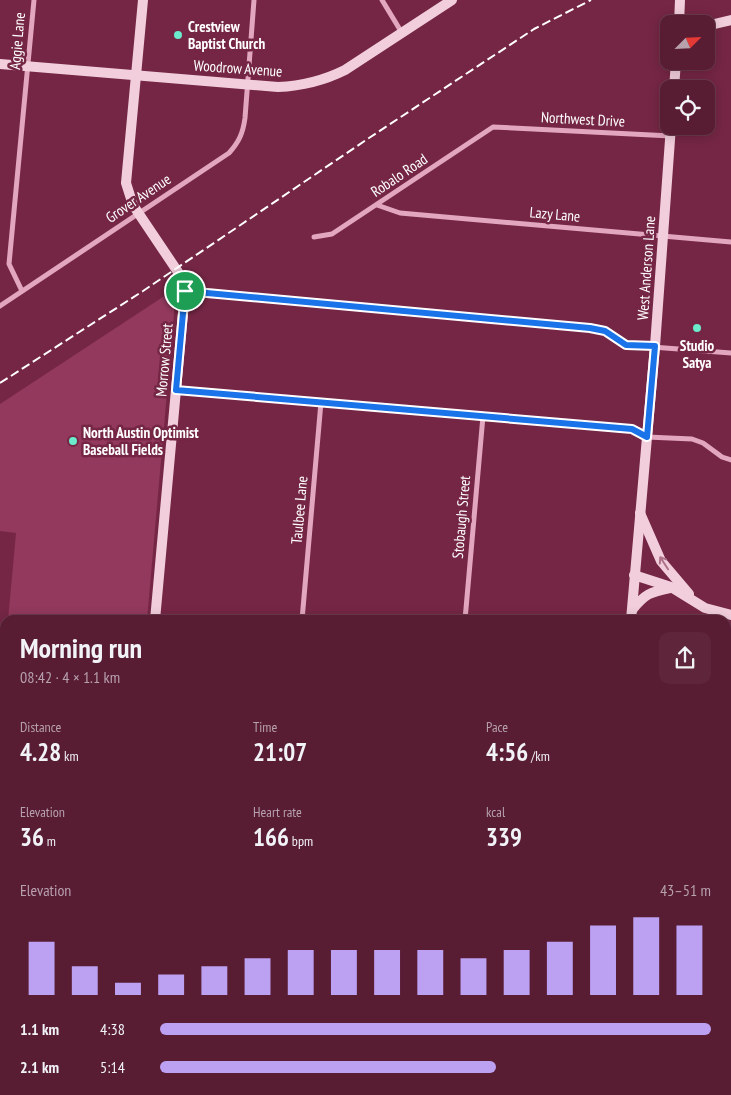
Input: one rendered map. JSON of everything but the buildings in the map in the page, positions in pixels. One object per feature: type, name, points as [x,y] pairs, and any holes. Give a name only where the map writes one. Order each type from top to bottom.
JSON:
[{"type":"street","name":"Aggie Lane","points":[[22,291],[9,264],[34,0]]},
{"type":"street","name":"Morrow Street","points":[[143,0],[126,184],[130,199],[138,214],[180,275],[185,291],[155,615]]},
{"type":"street","name":"Grover Avenue","points":[[0,306],[229,153],[236,144],[244,127],[254,0]]},
{"type":"street","points":[[382,0],[402,33]]},
{"type":"street","name":"Woodrow Avenue","points":[[0,64],[136,76],[290,86],[325,79],[356,64],[452,0]]},
{"type":"street","points":[[679,15],[680,0]]},
{"type":"street","points":[[715,24],[731,20]]},
{"type":"street","name":"Northwest Drive","points":[[493,127],[660,131]]},
{"type":"street","name":"Robalo Road","points":[[314,237],[332,234],[493,127]]},
{"type":"street","name":"West Anderson Lane","points":[[631,615],[655,346],[671,135]]},
{"type":"street","name":"Lazy Lane","points":[[378,205],[400,213],[731,242]]},
{"type":"street","points":[[185,291],[590,328],[605,331],[626,345],[731,353]]},
{"type":"street","points":[[176,390],[632,429],[647,437],[692,439],[703,443],[722,457],[731,460]]},
{"type":"street","name":"Taulbee Lane","points":[[302,615],[321,402]]},
{"type":"street","name":"Stobaugh Street","points":[[465,615],[483,416]]},
{"type":"street","points":[[640,513],[661,561],[672,575],[705,608],[731,615]]},
{"type":"street","points":[[634,576],[671,587],[695,600]]},
{"type":"street","points":[[631,615],[640,599],[650,592],[671,587]]},
{"type":"shaded area","points":[[176,290],[147,615],[8,615],[16,533],[0,531],[0,404]]},
{"type":"railway","points":[[0,383],[143,291],[534,29],[591,0]]},
{"type":"place","name":"Crestview Baptist Church","points":[[178,35]]},
{"type":"place","name":"Studio Satya","points":[[697,328]]},
{"type":"place","name":"North Austin Optimist Baseball Fields","points":[[73,441]]},
{"type":"route","points":[[185,291],[590,328],[605,331],[626,345],[655,346],[647,437],[632,429],[176,390],[185,291]]}]
